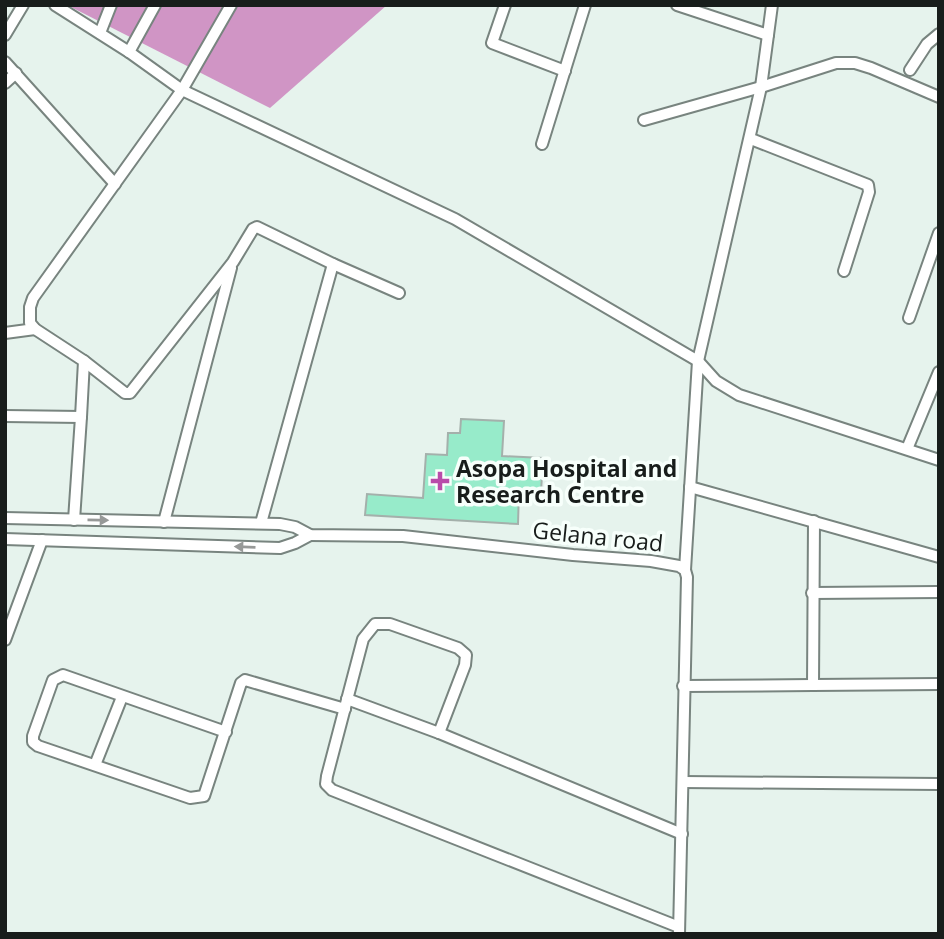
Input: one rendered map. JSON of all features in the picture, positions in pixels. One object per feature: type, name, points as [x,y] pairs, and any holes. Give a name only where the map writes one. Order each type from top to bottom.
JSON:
[{"type":"street","points":[[5,35],[23,5]]},
{"type":"street","points":[[55,5],[129,52],[182,90],[455,219],[698,361],[716,381],[739,395],[939,460]]},
{"type":"street","points":[[78,19],[82,5]]},
{"type":"street","points":[[100,33],[111,5]]},
{"type":"street","points":[[129,52],[155,5]]},
{"type":"street","points":[[230,5],[182,90],[33,298],[30,323],[125,393],[130,393],[233,262],[253,229],[257,227],[399,293]]},
{"type":"street","points":[[505,5],[492,43],[565,71]]},
{"type":"street","points":[[542,144],[584,5]]},
{"type":"street","points":[[677,5],[768,34]]},
{"type":"street","points":[[685,570],[698,361],[751,139],[772,5]]},
{"type":"street","points":[[910,70],[927,44],[939,34]]},
{"type":"street","points":[[5,62],[115,184]]},
{"type":"street","points":[[644,120],[836,63],[855,63],[939,97]]},
{"type":"street","points":[[5,83],[16,73]]},
{"type":"street","points":[[751,139],[869,185],[844,271]]},
{"type":"street","points":[[909,318],[939,233]]},
{"type":"street","points":[[164,522],[233,262]]},
{"type":"street","points":[[261,523],[333,264]]},
{"type":"street","points":[[5,333],[35,329]]},
{"type":"street","points":[[74,520],[84,361]]},
{"type":"street","points":[[907,449],[939,372]]},
{"type":"street","points":[[5,416],[81,417]]},
{"type":"street","points":[[690,487],[939,557]]},
{"type":"street","points":[[5,517],[261,523],[295,527],[310,535]]},
{"type":"street","points":[[813,685],[814,521]]},
{"type":"street","points":[[5,539],[280,548],[310,535]]},
{"type":"street","name":"Gelana road","points":[[310,535],[402,536],[651,561],[679,566],[685,570],[687,577],[679,930]]},
{"type":"street","points":[[5,640],[42,540]]},
{"type":"street","points":[[812,593],[939,592]]},
{"type":"street","points":[[439,733],[465,665],[466,655],[458,648],[390,624],[375,624],[363,639],[327,776],[326,784],[331,790],[679,930]]},
{"type":"street","points":[[226,732],[63,675],[53,680],[33,736],[33,743],[190,799],[197,799],[204,796],[245,680],[346,704],[439,733],[682,834]]},
{"type":"street","points":[[684,685],[939,684]]},
{"type":"street","points":[[95,765],[122,697]]},
{"type":"street","points":[[683,782],[939,784]]},
{"type":"shaded area","points":[[67,5],[387,5],[270,108]]},
{"type":"building","points":[[461,419],[504,421],[502,456],[543,458],[541,492],[519,490],[518,524],[365,515],[367,494],[423,498],[426,454],[447,455],[448,433],[460,433]]},
{"type":"place","name":"Asopa Hospital and Research Centre","points":[[440,481]]}]
